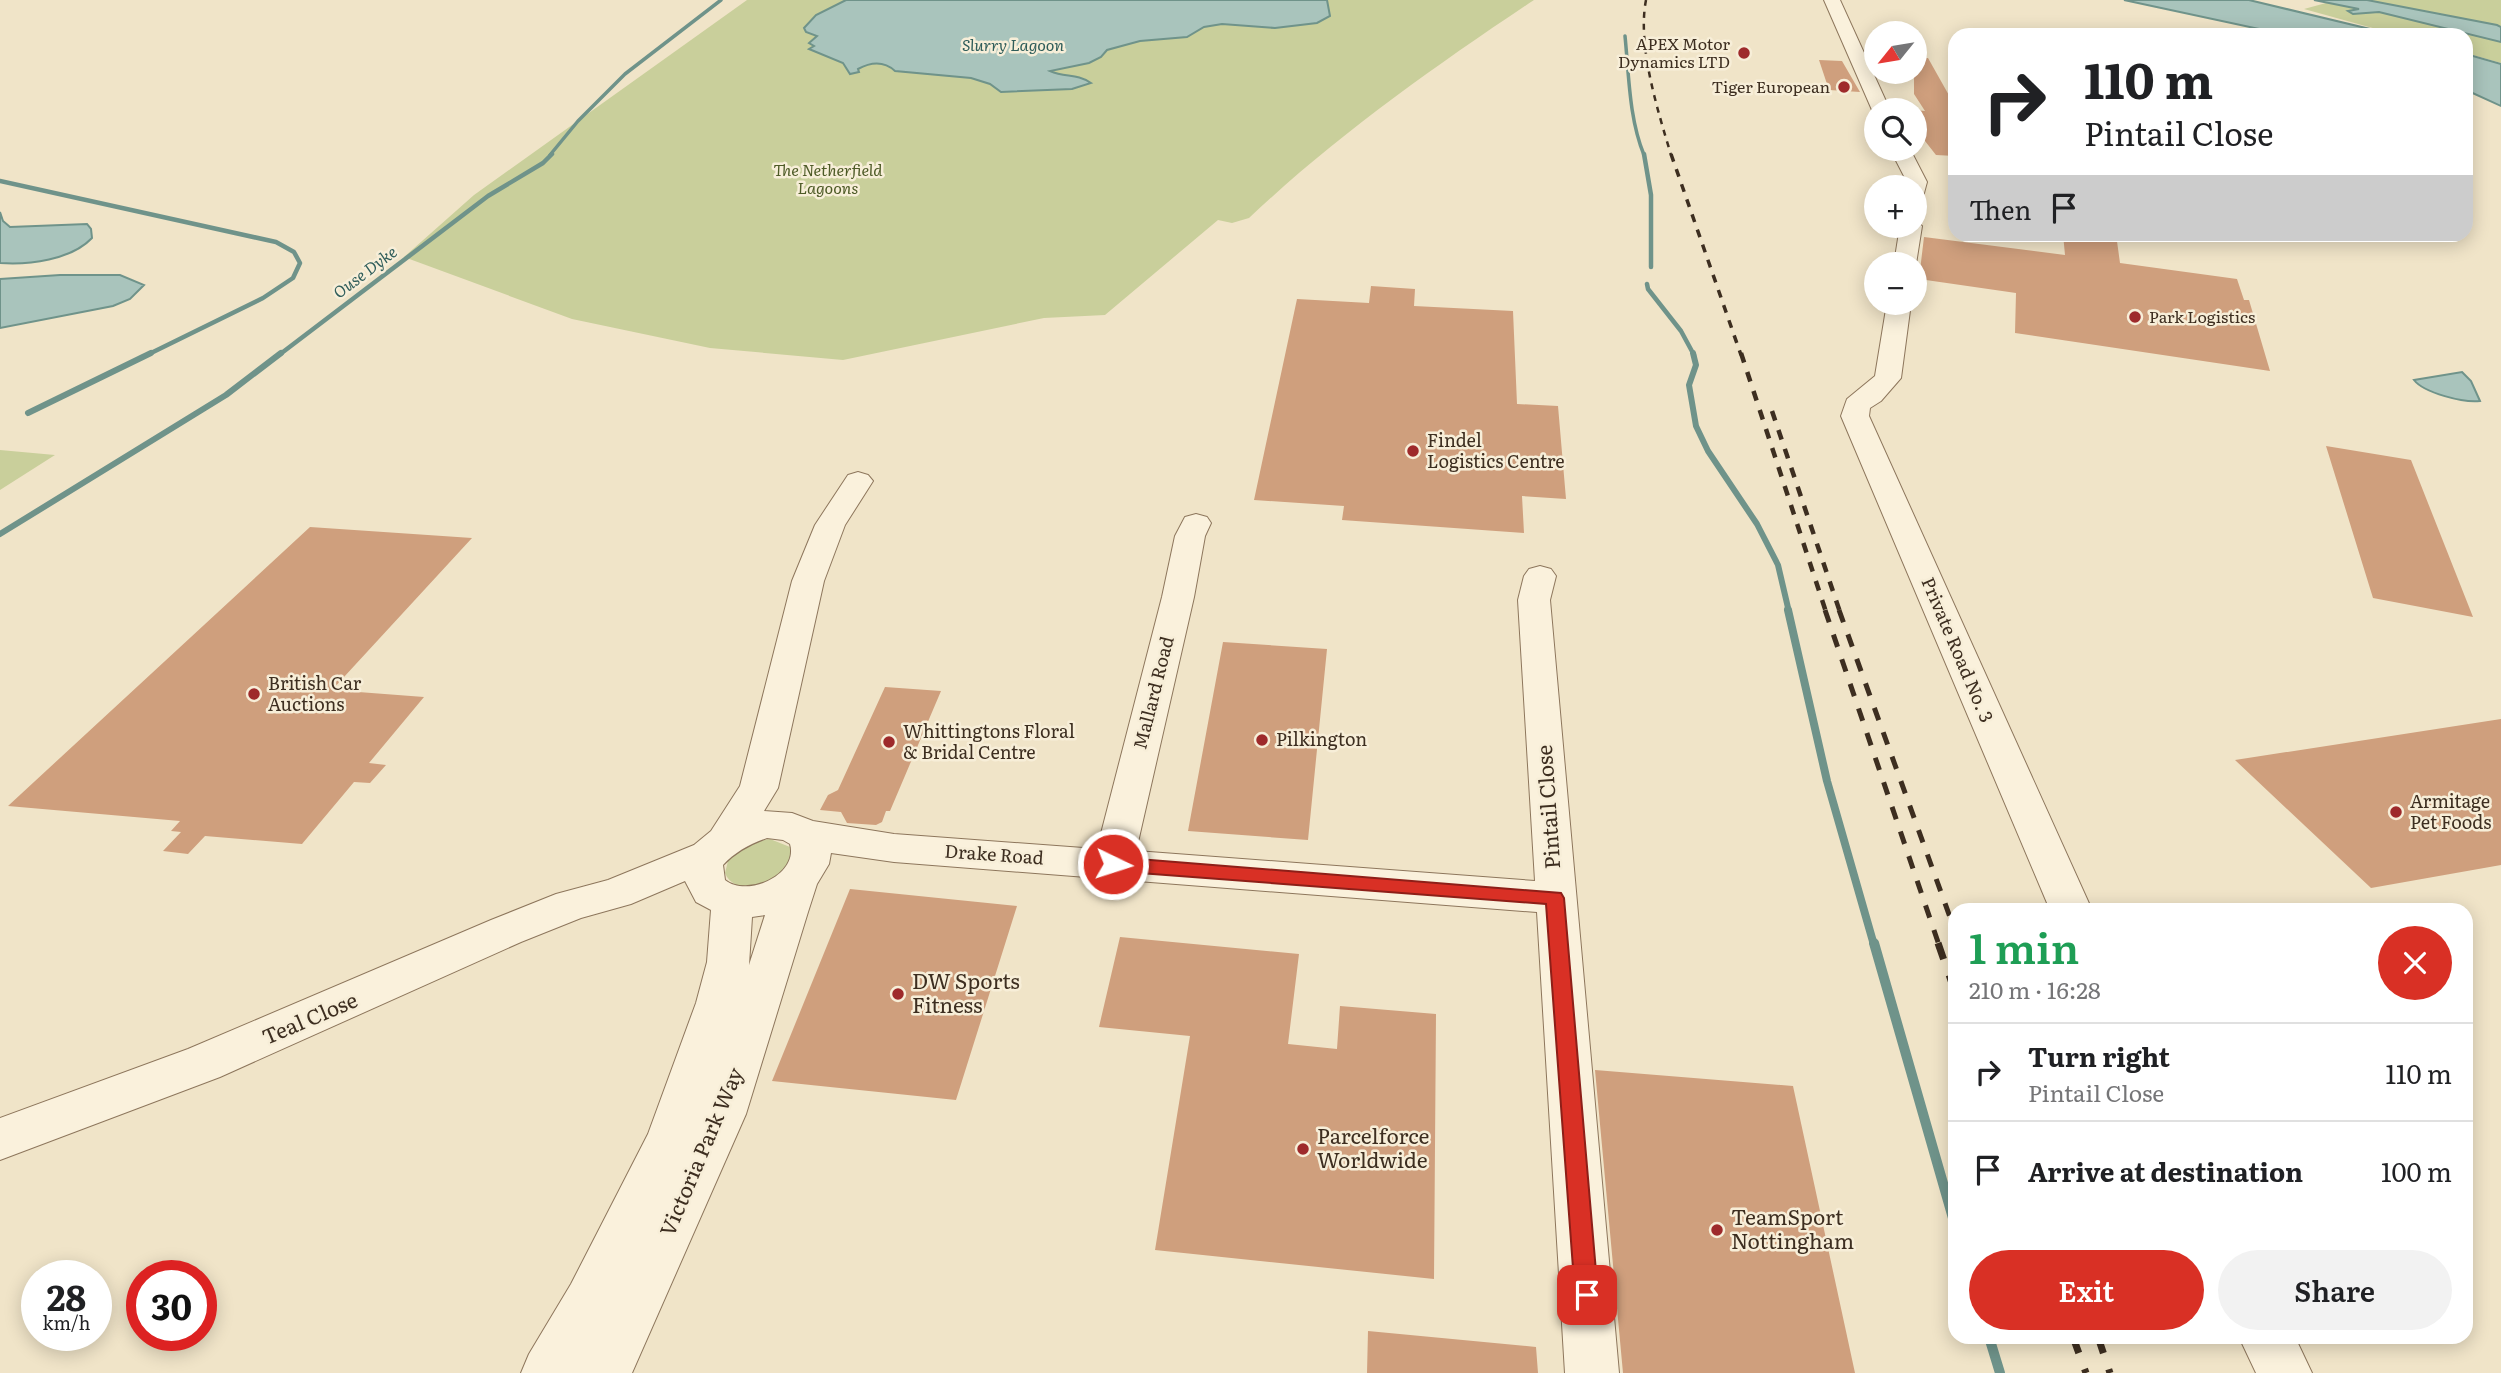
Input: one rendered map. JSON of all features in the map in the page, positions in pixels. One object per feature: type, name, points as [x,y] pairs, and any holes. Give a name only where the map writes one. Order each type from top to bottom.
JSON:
[{"type":"street","points":[[1832,0],[1876,98]]},
{"type":"street","name":"Private Road No. 3","points":[[1897,315],[1888,378],[1872,396],[1857,405],[1855,416],[2068,903]]},
{"type":"street","points":[[759,788],[795,830],[810,842],[812,860],[799,881],[775,896],[752,902],[724,898],[707,887],[703,874],[706,860],[759,788],[785,666],[808,581],[830,525],[858,481]]},
{"type":"street","name":"Mallard Road","points":[[1113,864],[1178,597],[1190,536],[1196,523]]},
{"type":"street","name":"Pintail Close","points":[[1540,576],[1534,600],[1592,1373]]},
{"type":"street","points":[[719,845],[747,828],[767,824],[795,830]]},
{"type":"street","name":"Drake Road","points":[[795,830],[894,848],[1555,898]]},
{"type":"street","name":"Teal Close","points":[[0,1139],[204,1063],[506,931],[571,905],[617,893],[719,845]]},
{"type":"street","name":"Drake Road","points":[[799,881],[894,848]]},
{"type":"street","name":"Victoria Park Way","points":[[604,1373],[730,1093],[774,948],[799,881]]},
{"type":"street","name":"Teal Close","points":[[617,893],[724,898]]},
{"type":"street","name":"Victoria Park Way","points":[[548,1373],[590,1302],[670,1138],[728,962],[724,898]]},
{"type":"street","points":[[2270,1344],[2285,1373]]},
{"type":"green space","name":"The Netherfield Lagoons","points":[[747,0],[1534,0],[1351,130],[1249,218],[1232,223],[1218,220],[1105,315],[1044,318],[843,360],[710,348],[572,319],[404,257],[474,195]]},
{"type":"green space","points":[[2337,0],[2501,0],[2501,63],[2473,55],[2473,28],[2373,28],[2304,9]]},
{"type":"green space","points":[[0,450],[55,455],[0,490]]},
{"type":"green space","points":[[770,839],[790,847],[794,861],[769,885],[744,888],[732,883],[725,873],[729,857],[757,841]]},
{"type":"water","name":"Slurry Lagoon","points":[[846,0],[1327,0],[1330,16],[1317,23],[1275,28],[1222,24],[1204,27],[1187,37],[1140,41],[1107,50],[1101,57],[1089,63],[1050,71],[1091,83],[1072,89],[1001,92],[990,84],[971,78],[895,71],[882,64],[868,65],[858,69],[859,72],[850,74],[843,63],[809,49],[814,46],[809,43],[817,36],[806,32],[804,28],[816,15]]},
{"type":"water","points":[[2124,0],[2249,0],[2366,28],[2254,28]]},
{"type":"water","points":[[2314,0],[2367,0],[2497,25],[2501,27],[2501,42],[2473,35],[2473,28],[2444,28],[2379,12],[2353,14],[2348,11],[2359,9]]},
{"type":"water","points":[[2473,56],[2501,64],[2501,106],[2473,93]]},
{"type":"water","points":[[0,212],[3,221],[10,227],[87,224],[92,238],[73,251],[49,260],[0,263]]},
{"type":"water","points":[[120,275],[144,285],[130,299],[113,306],[0,328],[0,279]]},
{"type":"water","points":[[2462,372],[2471,381],[2480,401],[2445,396],[2426,389],[2414,380]]},
{"type":"building","points":[[1928,58],[1948,94],[1948,156],[1936,155],[1927,144],[1927,98],[1917,98],[1914,84],[1927,84]]},
{"type":"building","points":[[1819,60],[1842,61],[1860,92],[1829,90]]},
{"type":"building","name":"Park Logistics","points":[[1924,238],[2065,255],[2064,242],[2117,242],[2120,263],[2237,279],[2244,300],[2249,300],[2270,371],[2015,333],[2016,293],[1927,280],[1927,252],[1922,252]]},
{"type":"building","name":"Findel Logistics Centre","points":[[1371,286],[1415,289],[1414,306],[1513,311],[1517,404],[1558,406],[1566,499],[1522,496],[1524,533],[1342,520],[1344,506],[1254,500],[1297,299],[1369,303]]},
{"type":"building","points":[[2326,446],[2411,460],[2473,617],[2373,598]]},
{"type":"building","name":"British Car Auctions","points":[[310,527],[472,538],[332,690],[424,697],[369,763],[386,765],[370,783],[354,782],[302,844],[205,836],[188,854],[163,851],[181,832],[171,831],[180,821],[8,806]]},
{"type":"building","name":"Pilkington","points":[[1223,642],[1327,649],[1308,840],[1188,831]]},
{"type":"building","name":"Whittingtons Floral & Bridal Centre","points":[[885,687],[941,691],[890,811],[886,811],[882,822],[876,825],[847,823],[841,812],[820,810],[828,795],[838,790]]},
{"type":"building","name":"Armitage Pet Foods","points":[[2501,719],[2501,865],[2371,888],[2235,760]]},
{"type":"building","name":"DW Sports Fitness","points":[[850,889],[1017,906],[956,1100],[772,1081]]},
{"type":"building","name":"Parcelforce Worldwide","points":[[1120,937],[1299,954],[1288,1044],[1337,1049],[1340,1006],[1436,1014],[1434,1279],[1155,1250],[1190,1036],[1099,1027]]},
{"type":"building","name":"TeamSport Nottingham","points":[[1595,1070],[1793,1086],[1855,1373],[1623,1373]]},
{"type":"building","points":[[1368,1331],[1536,1347],[1538,1373],[1367,1373]]},
{"type":"waterway","name":"Ouse Dyke","points":[[550,155],[578,121],[625,74],[721,0]]},
{"type":"waterway","points":[[1625,36],[1632,112],[1644,155]]},
{"type":"waterway","name":"Ouse Dyke","points":[[279,355],[488,196],[543,163],[552,154]]},
{"type":"waterway","points":[[1644,154],[1651,195],[1651,267]]},
{"type":"waterway","points":[[0,181],[276,242],[294,252],[300,263],[293,278],[263,298],[147,355]]},
{"type":"waterway","points":[[1647,284],[1648,289],[1681,331],[1693,353]]},
{"type":"waterway","points":[[28,413],[151,353]]},
{"type":"waterway","name":"Ouse Dyke","points":[[0,534],[226,395],[281,353]]},
{"type":"waterway","points":[[1693,353],[1696,365],[1689,385],[1696,426],[1708,451],[1757,524],[1778,565],[1789,612]]},
{"type":"waterway","points":[[1788,610],[1827,781],[1874,945]]},
{"type":"waterway","points":[[1874,943],[1948,1201]]},
{"type":"waterway","points":[[1991,1344],[2000,1373]]},
{"type":"railway","points":[[1646,0],[1644,37],[1647,58],[1671,155]]},
{"type":"railway","points":[[1671,154],[1741,355]]},
{"type":"railway","points":[[1741,353],[1826,612]]},
{"type":"railway","points":[[1772,411],[1840,612]]},
{"type":"railway","points":[[1825,610],[1939,945]]},
{"type":"railway","points":[[1839,610],[1948,912]]},
{"type":"railway","points":[[1938,943],[1948,972]]},
{"type":"railway","points":[[2076,1344],[2086,1373]]},
{"type":"railway","points":[[2100,1344],[2110,1373]]},
{"type":"place","name":"APEX Motor Dynamics LTD","points":[[1744,53]]},
{"type":"place","name":"Tiger European","points":[[1844,87]]},
{"type":"place","name":"Park Logistics","points":[[2135,317]]},
{"type":"place","name":"Findel Logistics Centre","points":[[1413,451]]},
{"type":"place","name":"British Car Auctions","points":[[254,694]]},
{"type":"place","name":"Pilkington","points":[[1262,740]]},
{"type":"place","name":"Whittingtons Floral & Bridal Centre","points":[[889,742]]},
{"type":"place","name":"Armitage Pet Foods","points":[[2396,812]]},
{"type":"place","name":"DW Sports Fitness","points":[[898,994]]},
{"type":"place","name":"Parcelforce Worldwide","points":[[1303,1149]]},
{"type":"place","name":"TeamSport Nottingham","points":[[1717,1230]]},
{"type":"route","points":[[1113,864],[1555,898],[1587,1295]]}]
